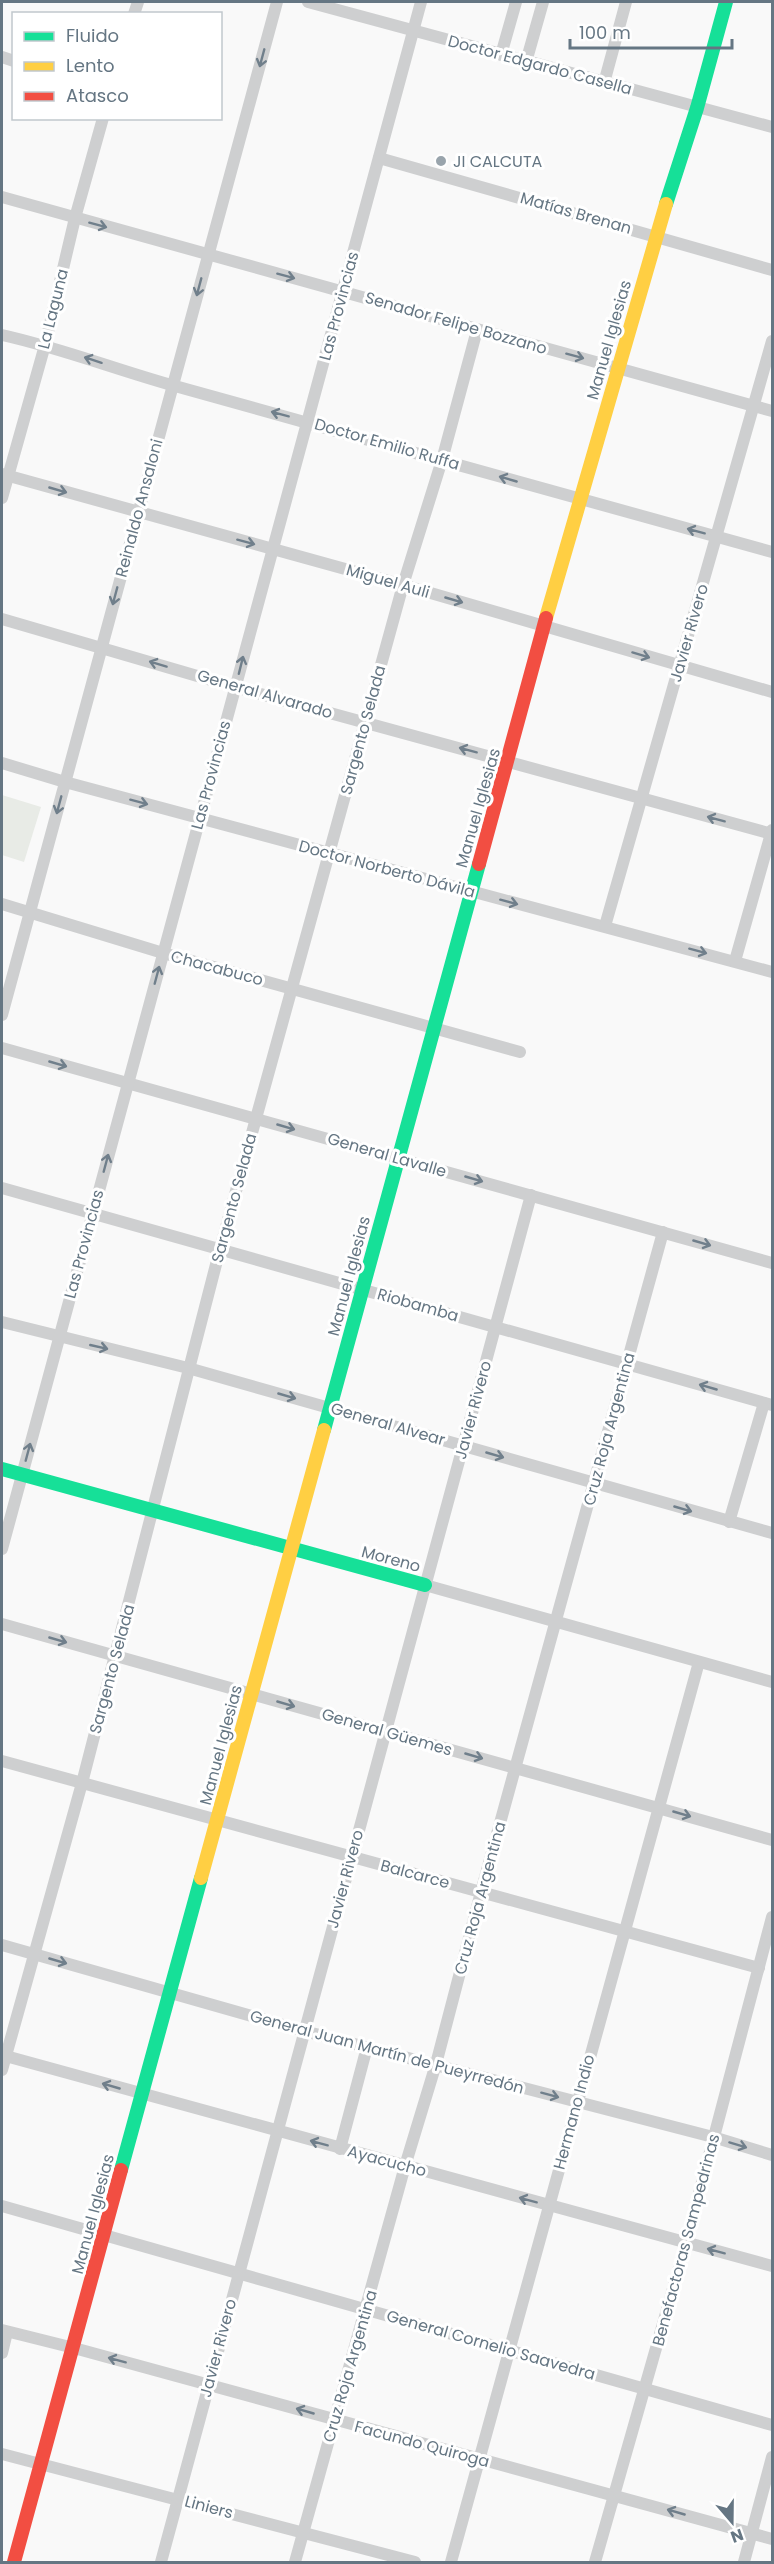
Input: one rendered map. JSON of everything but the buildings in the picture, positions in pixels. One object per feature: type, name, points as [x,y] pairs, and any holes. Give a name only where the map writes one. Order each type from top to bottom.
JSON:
[{"type":"street","name":"Reinaldo Ansaloni","points":[[2,1015],[277,2]]},
{"type":"street","name":"Doctor Edgardo Casella","points":[[308,2],[772,127]]},
{"type":"street","name":"Las Provincias","points":[[2,1549],[421,2]]},
{"type":"street","points":[[501,55],[516,2]]},
{"type":"street","points":[[526,62],[543,2]]},
{"type":"street","points":[[604,83],[626,2]]},
{"type":"street","name":"Manuel Iglesias","points":[[14,2562],[471,892],[509,761],[544,626],[656,235],[697,108],[726,2]]},
{"type":"street","name":"La Laguna","points":[[2,498],[5,475],[45,345],[75,218],[102,120]]},
{"type":"street","name":"Matías Brenan","points":[[379,158],[656,235],[772,270]]},
{"type":"street","name":"Senador Felipe Bozzano","points":[[2,197],[772,411]]},
{"type":"street","name":"Sargento Selada","points":[[2,2070],[3,2055],[34,1955],[116,1656],[220,1249],[403,585],[442,460],[477,330]]},
{"type":"street","name":"Doctor Emilio Ruffa","points":[[2,335],[45,345],[173,385],[308,421],[580,501],[772,552]]},
{"type":"street","name":"Javier Rivero","points":[[605,926],[772,340]]},
{"type":"street","name":"Miguel Auli","points":[[5,475],[403,585],[679,667],[772,692]]},
{"type":"street","name":"General Alvarado","points":[[2,619],[236,687],[772,833]]},
{"type":"street","name":"Doctor Norberto Dávila","points":[[2,762],[65,782],[772,972]]},
{"type":"street","points":[[735,961],[772,833]]},
{"type":"street","name":"Chacabuco","points":[[2,904],[163,953],[520,1052]]},
{"type":"street","name":"General Lavalle","points":[[2,1048],[772,1263]]},
{"type":"street","name":"Riobamba","points":[[2,1188],[769,1404]]},
{"type":"street","name":"Javier Rivero","points":[[160,2562],[179,2499],[238,2273],[531,1195]]},
{"type":"street","name":"Cruz Roja Argentina","points":[[295,2562],[405,2166],[436,2064],[481,1892],[663,1232]]},
{"type":"street","name":"General Alvear","points":[[2,1322],[59,1338],[188,1368],[772,1533]]},
{"type":"street","points":[[729,1522],[769,1404]]},
{"type":"street","name":"Moreno","points":[[2,1468],[772,1682]]},
{"type":"street","name":"General Güemes","points":[[2,1624],[772,1840]]},
{"type":"street","name":"Hermano Indio","points":[[451,2562],[623,1931],[699,1662]]},
{"type":"street","name":"Balcarce","points":[[2,1761],[759,1968]]},
{"type":"street","name":"Benefactoras Sampedrinas","points":[[595,2562],[686,2242],[772,1917]]},
{"type":"street","name":"General Juan Martín de Pueyrredón","points":[[2,1945],[304,2031],[713,2137],[772,2155]]},
{"type":"street","points":[[340,2149],[367,2047]]},
{"type":"street","name":"Ayacucho","points":[[3,2055],[772,2266]]},
{"type":"street","name":"General Cornelio Saavedra","points":[[2,2206],[772,2425]]},
{"type":"street","points":[[2,2353],[4,2331]]},
{"type":"street","name":"Facundo Quiroga","points":[[4,2331],[209,2384],[772,2539]]},
{"type":"street","name":"Liniers","points":[[2,2454],[415,2562]]},
{"type":"street","points":[[744,2562],[772,2457]]},
{"type":"shaded area","points":[[2,795],[41,807],[24,862],[2,855]]},
{"type":"traffic: fast","points":[[666,204],[697,108],[726,2]]},
{"type":"traffic: fast","points":[[324,1430],[479,864]]},
{"type":"traffic: fast","points":[[2,1469],[425,1585]]},
{"type":"traffic: fast","points":[[121,2170],[201,1878]]},
{"type":"traffic: slow","points":[[546,618],[666,204]]},
{"type":"traffic: slow","points":[[201,1878],[324,1430]]},
{"type":"traffic: jam","points":[[479,864],[546,618]]},
{"type":"traffic: jam","points":[[14,2562],[121,2170]]},
{"type":"place","name":"JI CALCUTA","points":[[441,161]]}]
